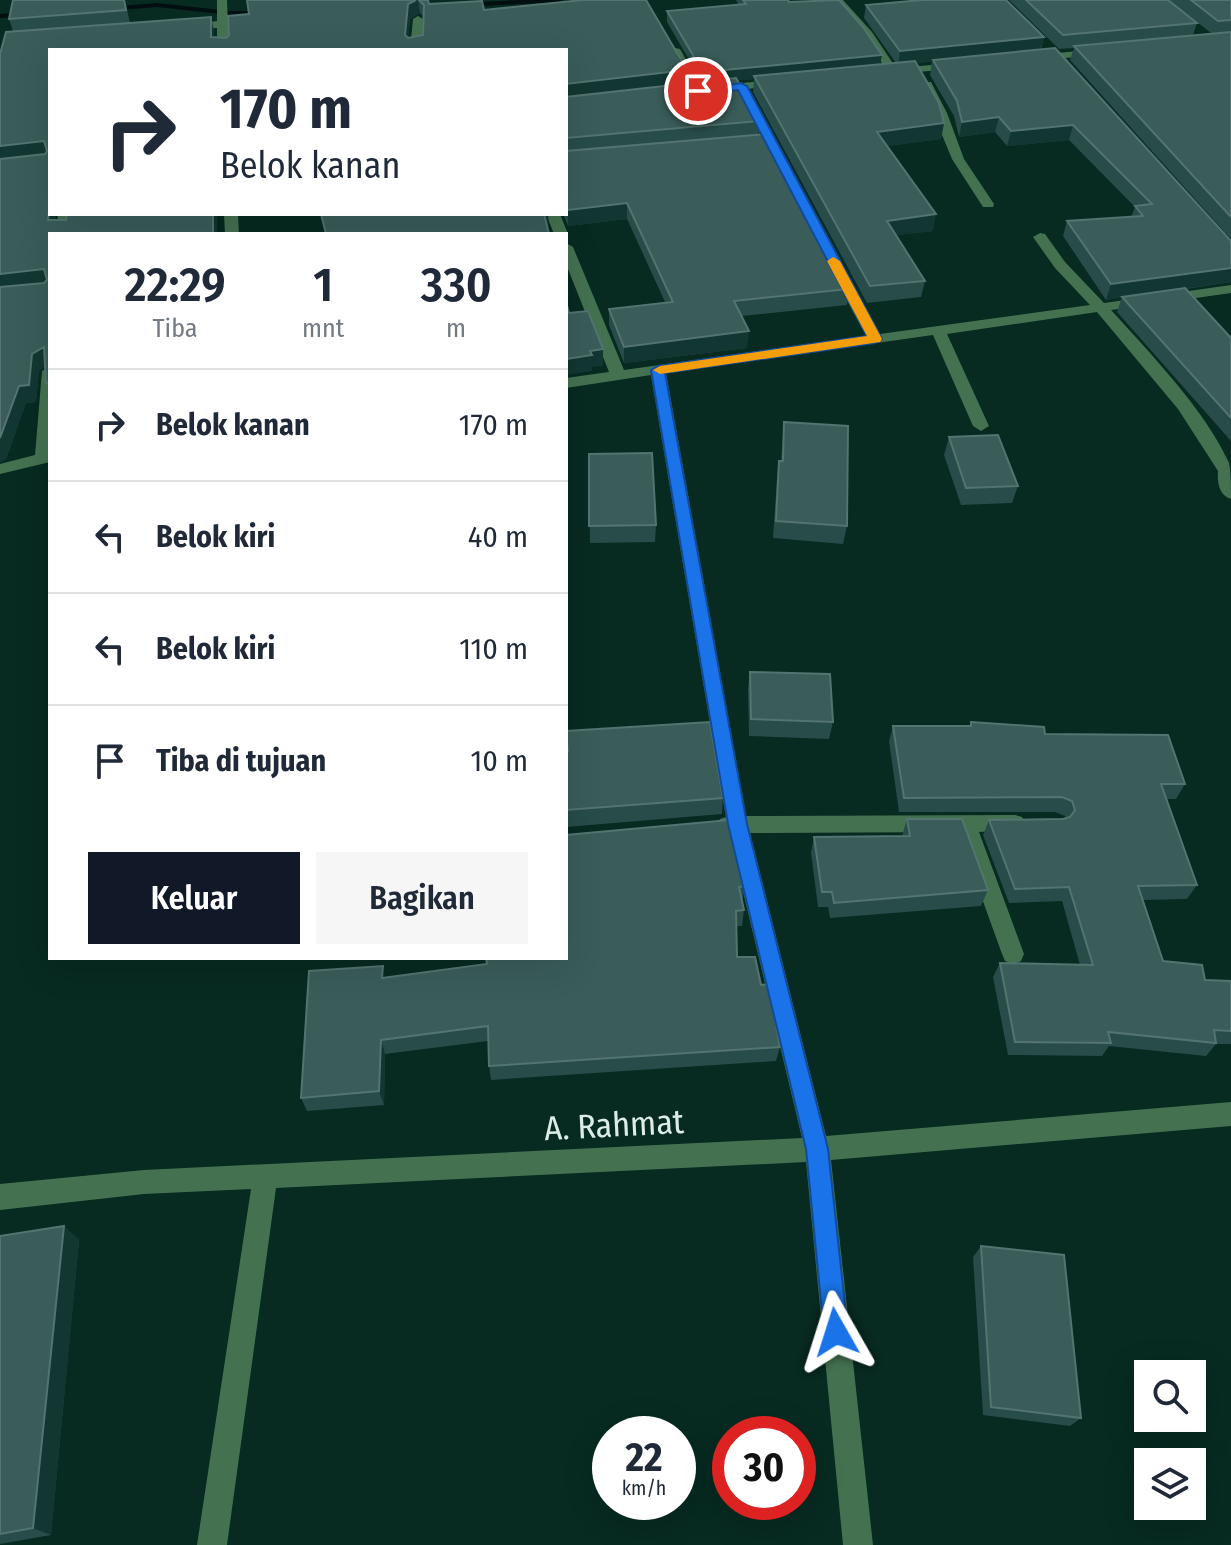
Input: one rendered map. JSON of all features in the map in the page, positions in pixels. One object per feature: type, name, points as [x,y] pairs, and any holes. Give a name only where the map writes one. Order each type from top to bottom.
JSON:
[{"type":"street","points":[[222,0],[223,48]]},
{"type":"street","points":[[837,0],[868,34],[893,72]]},
{"type":"street","points":[[416,48],[418,19]]},
{"type":"street","points":[[166,28],[222,20]]},
{"type":"street","points":[[670,43],[698,91]]},
{"type":"street","points":[[1046,46],[1067,68]]},
{"type":"street","points":[[1025,59],[1118,50]]},
{"type":"street","points":[[877,73],[964,65]]},
{"type":"street","points":[[918,69],[945,117],[951,143],[988,204]]},
{"type":"street","points":[[683,93],[802,80]]},
{"type":"street","points":[[741,86],[783,168]]},
{"type":"street","points":[[754,143],[769,142]]},
{"type":"street","points":[[1040,237],[1052,258],[1100,307],[1206,436],[1229,470],[1225,482],[1231,494]]},
{"type":"street","points":[[568,252],[618,375]]},
{"type":"street","points":[[833,260],[875,339]]},
{"type":"street","points":[[568,383],[1231,289]]},
{"type":"street","points":[[938,330],[981,426]]},
{"type":"street","points":[[658,370],[737,824],[817,1149],[858,1545]]},
{"type":"street","points":[[0,469],[47,458],[48,429]]},
{"type":"street","points":[[965,822],[1013,954]]},
{"type":"street","points":[[706,827],[737,824],[1040,823]]},
{"type":"street","name":"A. Rahmat","points":[[0,1197],[144,1182],[817,1149],[1231,1114]]},
{"type":"street","points":[[212,1545],[265,1177]]},
{"type":"building","points":[[13,0],[124,0],[126,10],[9,19]]},
{"type":"building","points":[[247,0],[416,0],[408,4],[405,35],[408,38],[423,35],[424,5],[419,0],[428,0],[429,4],[482,1],[484,10],[583,0],[646,0],[687,70],[568,84],[568,48],[48,48],[48,220],[66,220],[67,216],[213,216],[213,232],[48,232],[48,382],[44,347],[32,354],[29,385],[19,386],[0,438],[0,287],[44,283],[47,280],[44,269],[0,274],[0,159],[45,154],[47,151],[44,141],[0,146],[0,54],[6,32],[211,17],[211,37],[226,38],[229,35],[228,16],[249,14]]},
{"type":"building","points":[[743,0],[839,0],[882,55],[703,72],[667,11],[746,4]]},
{"type":"building","points":[[922,0],[1006,0],[1044,37],[900,51],[866,5]]},
{"type":"building","points":[[1026,0],[1168,0],[1197,23],[1063,35]]},
{"type":"building","points":[[1191,0],[1231,0],[1231,20],[1218,21]]},
{"type":"building","points":[[1231,32],[1231,217],[1074,46]]},
{"type":"building","points":[[1055,48],[1231,241],[1231,268],[1111,284],[1067,221],[1143,216],[1135,206],[1152,204],[1073,125],[1011,131],[999,117],[962,122],[957,101],[933,60]]},
{"type":"building","points":[[915,61],[939,103],[944,123],[877,132],[936,214],[887,221],[925,281],[870,286],[754,76]]},
{"type":"building","points":[[736,78],[760,121],[568,138],[568,97]]},
{"type":"building","points":[[767,134],[849,289],[734,301],[749,331],[624,347],[609,309],[673,302],[627,203],[568,210],[568,151]]},
{"type":"building","points":[[322,216],[544,216],[548,232],[326,232]]},
{"type":"building","points":[[1185,288],[1231,338],[1231,418],[1122,297]]},
{"type":"building","points":[[568,309],[569,313],[588,311],[603,349],[590,351],[592,355],[568,359]]},
{"type":"building","points":[[784,422],[848,426],[847,526],[776,521]]},
{"type":"building","points":[[998,435],[1018,486],[966,488],[949,437]]},
{"type":"building","points":[[652,453],[656,525],[589,526],[589,454]]},
{"type":"building","points":[[750,672],[830,674],[833,722],[751,719]]},
{"type":"building","points":[[710,722],[723,798],[568,810],[568,731]]},
{"type":"building","points":[[971,722],[1044,727],[1045,734],[1168,735],[1185,784],[1161,784],[1197,885],[1138,886],[1163,961],[1202,965],[1205,980],[1231,981],[1231,1031],[1214,1030],[1216,1043],[1108,1032],[1111,1043],[1015,1042],[1000,963],[1093,965],[1069,887],[1015,889],[989,820],[1063,819],[1070,817],[1075,810],[1072,801],[1062,797],[904,798],[893,726],[971,726]]},
{"type":"building","points":[[907,819],[962,819],[988,890],[834,903],[832,892],[822,892],[814,837],[910,836]]},
{"type":"building","points":[[729,820],[745,886],[739,887],[744,910],[736,911],[737,957],[755,957],[761,985],[769,984],[780,1047],[489,1066],[488,1026],[381,1040],[379,1091],[301,1098],[309,971],[383,966],[382,978],[487,964],[486,960],[568,960],[568,835]]},
{"type":"building","points":[[64,1226],[33,1528],[0,1534],[0,1236]]},
{"type":"building","points":[[981,1246],[1064,1255],[1081,1418],[991,1407]]},
{"type":"waterway","points":[[463,5],[559,0]]},
{"type":"waterway","points":[[108,9],[157,5],[230,13],[267,13]]},
{"type":"waterway","points":[[0,16],[28,14]]},
{"type":"slow traffic","points":[[660,370],[875,339],[833,261]]},
{"type":"route","points":[[698,91],[741,86],[875,339],[658,370],[737,824],[817,1149],[836,1332]]}]
